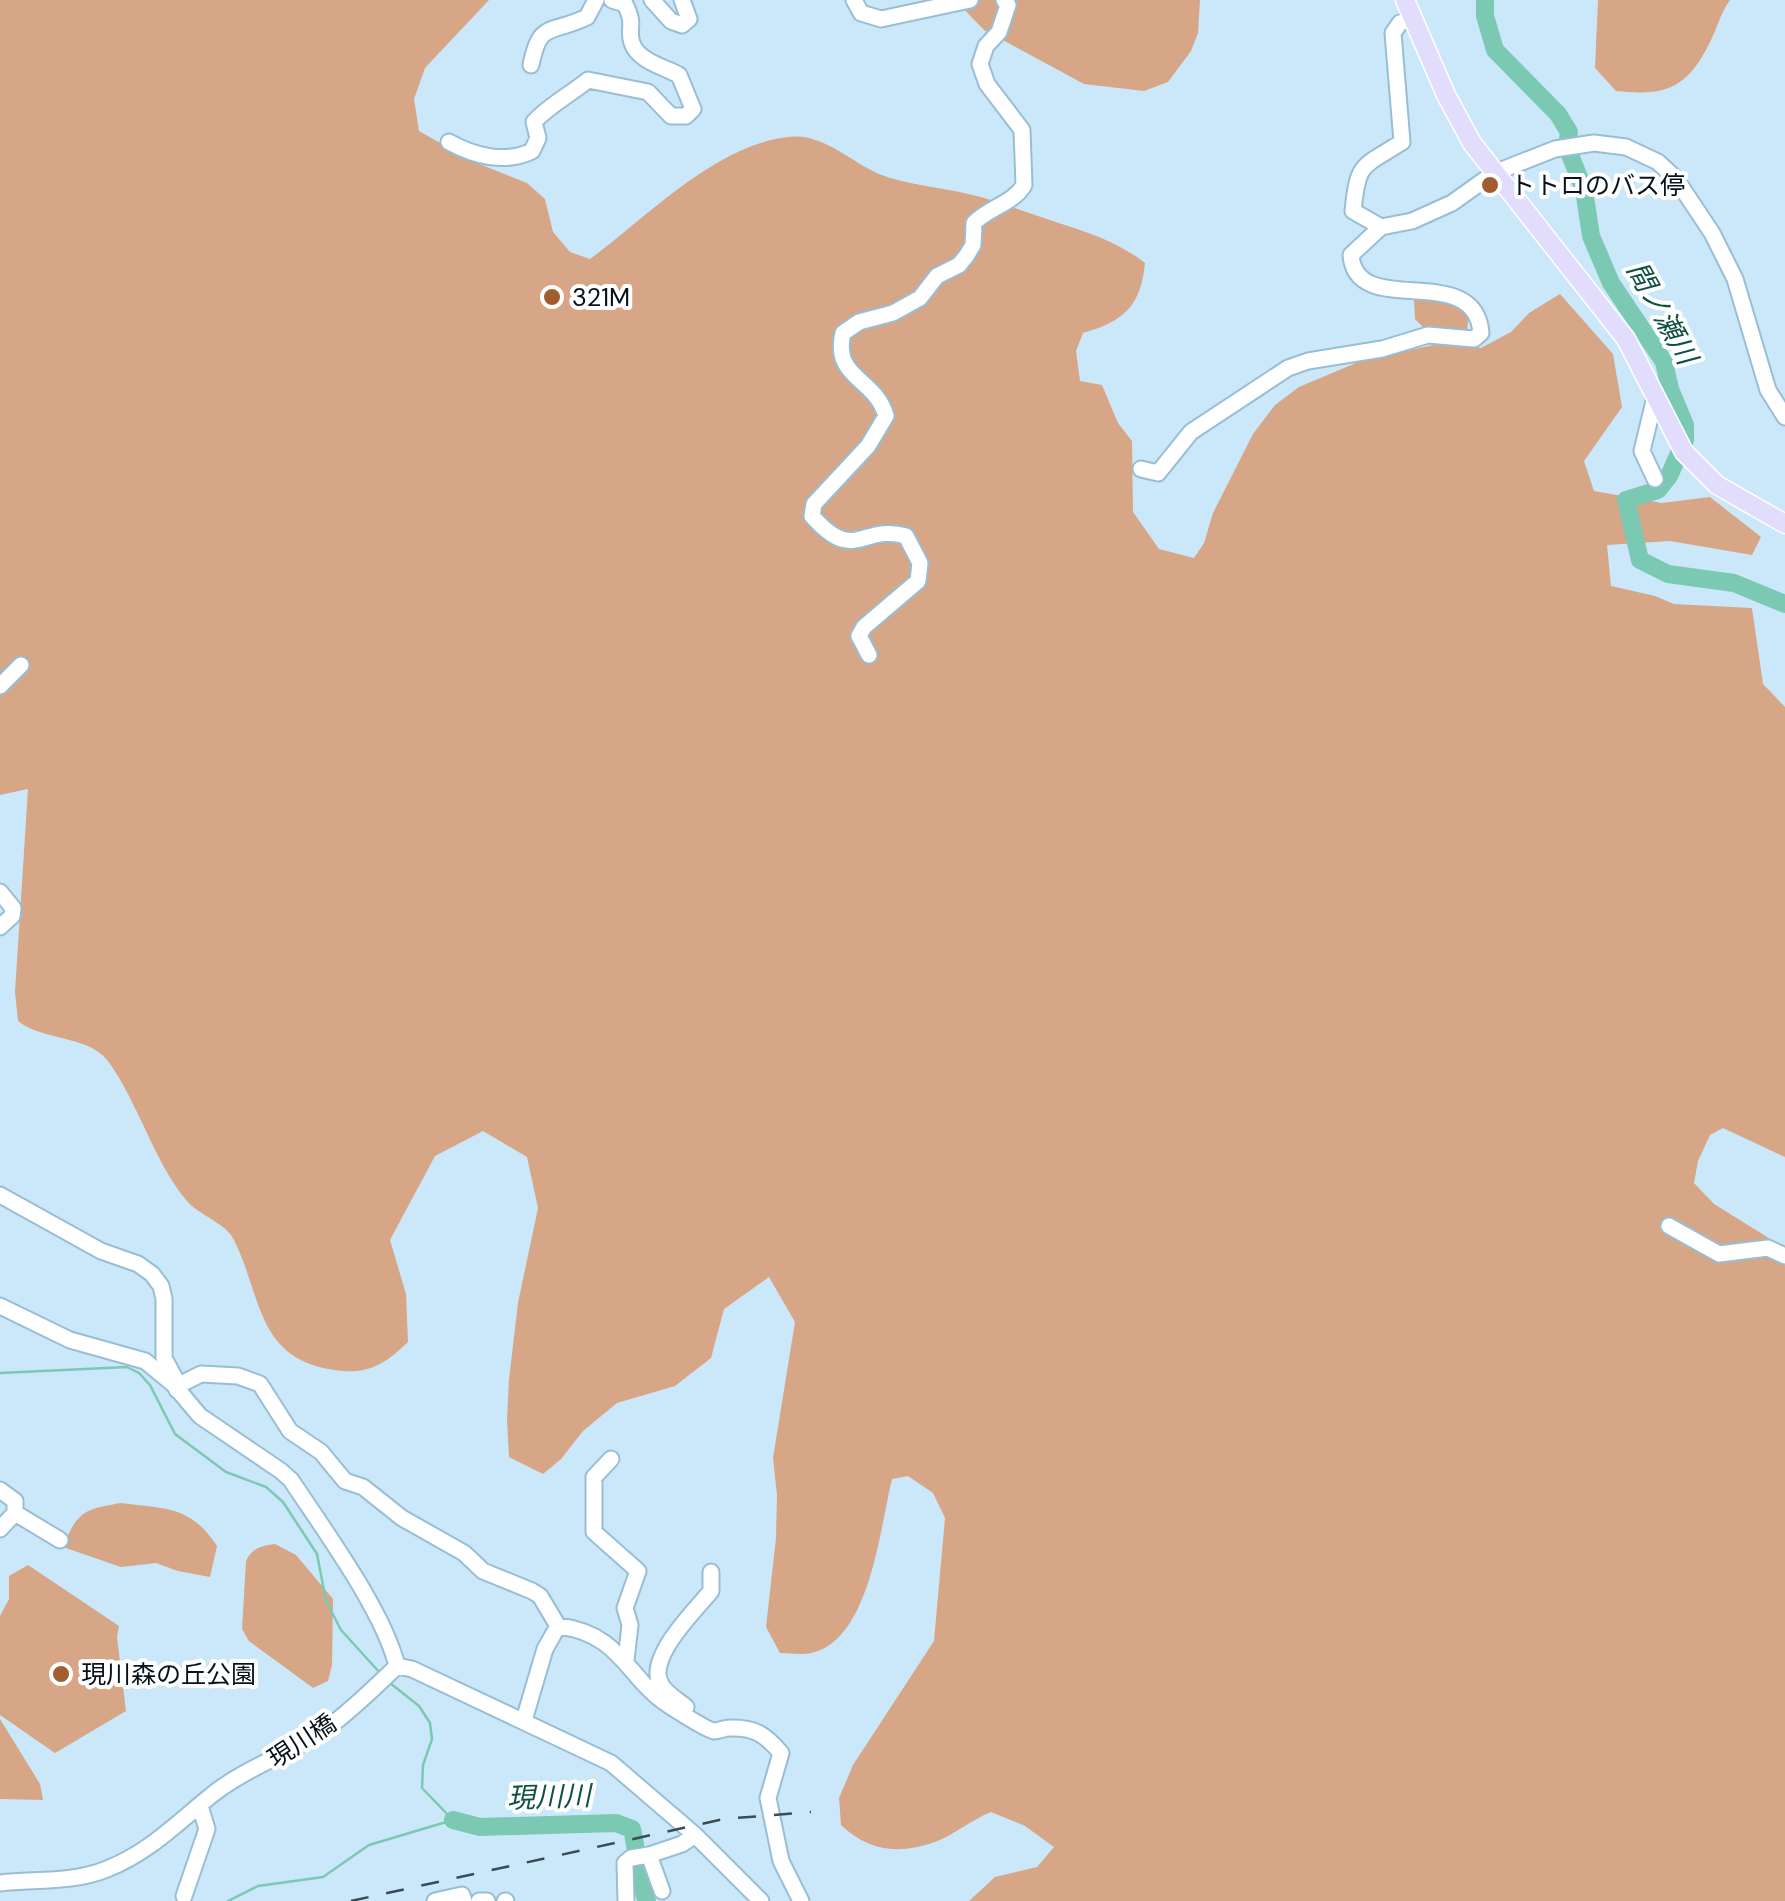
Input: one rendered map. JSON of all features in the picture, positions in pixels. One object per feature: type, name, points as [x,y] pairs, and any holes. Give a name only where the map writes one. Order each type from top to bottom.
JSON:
[{"type":"main road","points":[[1409,9],[1472,144],[1626,339],[1684,452],[1699,469],[1737,498],[1785,524]]},
{"type":"street","points":[[531,65],[536,40],[542,32],[587,17],[596,0]]},
{"type":"street","points":[[449,142],[468,152],[502,158],[522,156],[532,151],[538,138],[534,122],[542,112],[556,106],[588,80],[648,92],[671,116],[686,116],[693,109],[679,75],[640,56],[631,41],[634,20],[625,4],[612,0]]},
{"type":"street","points":[[652,0],[671,21],[682,25],[689,19],[682,0]]},
{"type":"street","points":[[854,0],[861,13],[881,19],[970,0]]},
{"type":"street","points":[[870,654],[859,636],[864,627],[918,580],[920,563],[906,536],[897,533],[846,542],[830,536],[812,516],[814,504],[868,446],[886,416],[882,401],[844,365],[838,352],[843,332],[859,322],[893,314],[920,298],[936,276],[959,265],[973,245],[974,224],[983,213],[1021,192],[1022,130],[987,84],[980,64],[986,46],[998,32],[1008,5],[1004,0]]},
{"type":"street","points":[[1409,9],[1393,33],[1402,142],[1356,175],[1353,211],[1381,226],[1412,222],[1452,203],[1494,173],[1555,149],[1594,143],[1615,144],[1642,153],[1676,179],[1712,233],[1735,279],[1768,390],[1785,416]]},
{"type":"street","points":[[1141,469],[1158,474],[1191,432],[1288,368],[1382,349],[1428,334],[1474,338],[1481,334],[1480,320],[1465,302],[1446,292],[1420,294],[1373,285],[1361,277],[1351,263],[1351,255],[1381,226]]},
{"type":"street","points":[[1654,397],[1642,450],[1656,479]]},
{"type":"street","points":[[0,686],[21,665]]},
{"type":"street","points":[[0,892],[13,908],[12,916],[0,926]]},
{"type":"street","points":[[0,1195],[152,1274],[164,1299],[164,1358],[179,1381],[175,1387]]},
{"type":"street","points":[[1669,1226],[1719,1254],[1768,1248],[1785,1256]]},
{"type":"street","points":[[0,1306],[70,1340],[146,1361],[200,1416],[291,1480],[391,1644],[389,1673],[412,1669],[611,1763],[695,1835],[761,1901]]},
{"type":"street","points":[[175,1387],[200,1374],[222,1374],[260,1384],[296,1436],[321,1452],[345,1481],[363,1487],[402,1518],[464,1552],[483,1571],[532,1590],[558,1626]]},
{"type":"street","points":[[610,1459],[594,1478],[594,1532],[638,1571],[625,1608],[630,1625],[629,1663]]},
{"type":"street","points":[[0,1490],[15,1501],[15,1513],[0,1530]]},
{"type":"street","points":[[15,1513],[60,1540]]},
{"type":"street","points":[[685,1715],[688,1708],[660,1685],[658,1674],[675,1630],[711,1591],[711,1572]]},
{"type":"street","points":[[558,1626],[583,1629],[616,1649],[652,1693],[685,1715],[714,1731],[748,1727],[756,1730],[781,1753],[768,1798],[781,1861],[801,1901]]},
{"type":"street","points":[[524,1720],[545,1649],[558,1626]]},
{"type":"street","points":[[629,1663],[661,1662]]},
{"type":"street","name":"現川橋","points":[[0,1883],[51,1881],[105,1870],[170,1833],[216,1792],[328,1728],[389,1673]]},
{"type":"street","points":[[184,1896],[207,1829],[200,1806]]},
{"type":"street","points":[[626,1901],[625,1863],[630,1858],[682,1844],[695,1835]]},
{"type":"street","points":[[648,1856],[662,1891]]},
{"type":"street","points":[[435,1901],[462,1895],[464,1901]]},
{"type":"street","points":[[478,1901],[487,1901]]},
{"type":"shaded area","points":[[0,0],[489,0],[425,68],[414,99],[419,131],[472,161],[527,183],[545,199],[553,232],[570,252],[590,259],[709,168],[735,153],[789,137],[813,139],[889,178],[986,199],[1108,241],[1145,263],[1143,278],[1128,310],[1083,333],[1076,351],[1080,381],[1102,385],[1118,423],[1132,441],[1133,512],[1159,549],[1194,558],[1253,434],[1275,405],[1299,387],[1363,360],[1443,343],[1481,348],[1511,332],[1529,313],[1560,294],[1613,354],[1622,407],[1584,461],[1594,491],[1662,503],[1710,497],[1761,537],[1752,555],[1670,541],[1607,545],[1611,586],[1674,604],[1752,608],[1763,684],[1785,707],[1785,1157],[1723,1128],[1710,1135],[1698,1161],[1694,1183],[1714,1204],[1785,1248],[1785,1901],[969,1901],[995,1877],[1037,1867],[1054,1847],[1025,1826],[991,1812],[941,1839],[909,1848],[873,1845],[841,1825],[839,1798],[853,1765],[934,1641],[945,1518],[933,1493],[908,1476],[892,1479],[869,1580],[847,1628],[831,1644],[811,1653],[780,1653],[766,1627],[776,1538],[773,1458],[795,1322],[769,1277],[724,1309],[711,1358],[675,1386],[617,1403],[583,1431],[543,1474],[509,1457],[509,1379],[518,1303],[538,1208],[527,1157],[483,1131],[435,1156],[390,1240],[406,1294],[408,1342],[375,1366],[346,1371],[308,1364],[275,1339],[234,1240],[192,1206],[175,1186],[108,1061],[89,1047],[18,1021],[15,992],[28,789],[0,795]]},
{"type":"shaded area","points":[[955,0],[1200,0],[1198,33],[1191,51],[1168,82],[1144,91],[1084,84],[984,30]]},
{"type":"shaded area","points":[[1598,0],[1730,0],[1692,71],[1672,87],[1633,92],[1616,91],[1595,68]]},
{"type":"shaded area","points":[[1447,299],[1469,313],[1467,330],[1426,330],[1415,319],[1414,300]]},
{"type":"shaded area","points":[[121,1503],[164,1508],[197,1523],[217,1546],[210,1577],[156,1563],[121,1567],[63,1547],[83,1514]]},
{"type":"shaded area","points":[[275,1544],[296,1555],[333,1599],[332,1665],[328,1681],[313,1688],[249,1641],[242,1629],[246,1561],[258,1548]]},
{"type":"shaded area","name":"現川森の丘公園","points":[[28,1565],[119,1626],[126,1711],[55,1753],[0,1715],[0,1616],[9,1599],[9,1576]]},
{"type":"shaded area","points":[[0,1719],[40,1784],[43,1800],[0,1799]]},
{"type":"waterway","name":"間ノ瀬川","points":[[1485,0],[1485,16],[1495,50],[1558,114],[1569,132],[1567,147],[1584,190],[1591,236],[1611,283],[1664,362],[1685,425],[1685,440],[1669,476],[1658,490],[1626,500],[1640,560],[1668,574],[1734,583],[1785,604]]},
{"type":"waterway","points":[[0,1373],[127,1367],[139,1373],[150,1385],[175,1434],[226,1472],[266,1487],[283,1502],[317,1554],[326,1601],[341,1630],[381,1674]]},
{"type":"waterway","points":[[228,1901],[258,1886],[323,1877],[369,1845],[453,1820],[422,1788],[423,1765],[432,1739],[430,1723],[419,1706],[390,1683]]},
{"type":"waterway","name":"現川川","points":[[453,1820],[480,1827],[616,1823],[632,1829],[647,1901]]},
{"type":"railway","points":[[351,1901],[724,1819],[811,1812]]},
{"type":"place","name":"トトロのバス停","points":[[1490,185]]},
{"type":"place","name":"321M","points":[[552,297]]},
{"type":"place","name":"現川森の丘公園","points":[[61,1674]]}]
